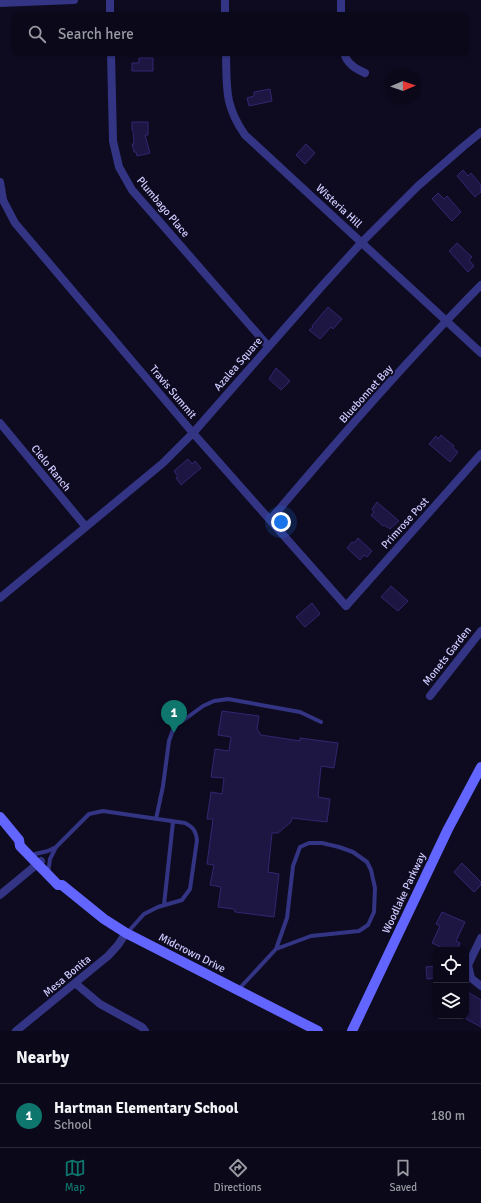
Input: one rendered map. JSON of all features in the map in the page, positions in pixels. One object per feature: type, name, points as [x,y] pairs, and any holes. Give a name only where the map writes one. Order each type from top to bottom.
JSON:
[{"type":"street","points":[[0,3],[74,0]]},
{"type":"street","points":[[110,0],[110,12]]},
{"type":"street","points":[[225,0],[225,12]]},
{"type":"street","points":[[341,0],[341,12]]},
{"type":"street","name":"Plumbago Place","points":[[111,56],[113,141],[119,167],[132,190],[268,346]]},
{"type":"street","name":"Wisteria Hill","points":[[226,56],[227,91],[230,109],[245,135],[481,353]]},
{"type":"street","points":[[345,56],[353,67],[365,73]]},
{"type":"street","name":"Azalea Square","points":[[0,598],[163,463],[193,433],[268,346],[362,242],[418,186],[481,132]]},
{"type":"street","name":"Travis Summit","points":[[0,182],[3,200],[15,223],[193,433],[346,606]]},
{"type":"street","name":"Bluebonnet Bay","points":[[270,520],[321,460],[446,321],[481,285]]},
{"type":"street","name":"Cielo Ranch","points":[[0,423],[86,527]]},
{"type":"street","name":"Primrose Post","points":[[346,606],[481,454]]},
{"type":"street","name":"Monets Garden","points":[[430,696],[481,631]]},
{"type":"street","name":"Woodlake Parkway","points":[[352,1031],[448,829],[481,767]]},
{"type":"street","name":"Midcrown Drive","points":[[0,817],[19,840],[20,846],[42,864],[58,885],[62,885],[104,919],[126,933],[318,1031]]},
{"type":"street","points":[[0,895],[42,864]]},
{"type":"street","name":"Mesa Bonita","points":[[16,1031],[108,956],[126,933]]},
{"type":"street","points":[[481,938],[468,965],[471,978],[481,986]]},
{"type":"street","points":[[75,983],[96,1001],[142,1027],[145,1031]]},
{"type":"lane","points":[[156,819],[163,786],[168,741],[174,727],[203,706],[214,701],[228,699],[300,712],[321,722]]},
{"type":"lane","points":[[42,864],[50,859],[56,847],[89,814],[103,811],[192,826],[196,832],[197,840],[190,889],[182,900],[164,905],[144,914],[126,933]]},
{"type":"lane","points":[[164,905],[173,822]]},
{"type":"lane","points":[[238,990],[276,949],[286,918],[293,866],[300,847],[309,843],[322,843],[339,846],[353,852],[367,862],[376,888],[374,912],[368,925],[359,931],[311,936],[276,949]]},
{"type":"lane","points":[[42,864],[48,851],[56,847]]},
{"type":"building","points":[[139,58],[153,58],[153,71],[132,71],[132,63],[139,63]]},
{"type":"building","points":[[270,89],[272,101],[249,106],[247,98],[254,96],[254,92]]},
{"type":"building","points":[[132,122],[148,122],[148,135],[145,135],[150,153],[137,156],[136,152],[134,152],[132,144],[134,144]]},
{"type":"building","points":[[306,144],[315,153],[305,164],[296,155]]},
{"type":"building","points":[[463,170],[468,176],[471,173],[481,185],[481,192],[475,197],[457,176]]},
{"type":"building","points":[[438,193],[444,199],[447,196],[461,212],[452,221],[432,199]]},
{"type":"building","points":[[457,243],[472,257],[469,260],[474,266],[468,272],[449,251]]},
{"type":"building","points":[[328,307],[342,319],[333,329],[331,327],[320,339],[309,330]]},
{"type":"building","points":[[276,368],[290,381],[281,390],[269,379]]},
{"type":"building","points":[[441,435],[454,446],[453,448],[458,452],[450,462],[429,444],[436,436],[438,439]]},
{"type":"building","points":[[188,459],[192,464],[195,461],[201,468],[181,485],[176,478],[178,477],[174,471]]},
{"type":"building","points":[[377,502],[399,521],[390,529],[384,525],[383,526],[371,515],[374,512],[372,509]]},
{"type":"building","points":[[358,538],[372,551],[367,557],[364,555],[360,560],[347,548]]},
{"type":"building","points":[[391,586],[408,601],[398,611],[381,597]]},
{"type":"building","points":[[312,603],[320,614],[305,627],[296,617]]},
{"type":"building","points":[[222,711],[259,716],[257,729],[261,735],[300,741],[300,738],[338,743],[334,768],[321,766],[318,797],[330,799],[327,822],[292,818],[291,822],[278,833],[272,833],[268,872],[279,874],[274,917],[235,912],[234,909],[218,907],[221,887],[210,885],[214,865],[207,864],[213,819],[207,819],[211,792],[222,794],[224,778],[211,777],[215,749],[229,751],[231,737],[218,735]]},
{"type":"building","points":[[462,863],[481,882],[481,885],[474,892],[454,872]]},
{"type":"building","points":[[442,912],[465,922],[456,941],[460,943],[458,947],[441,947],[432,943],[440,926],[436,924]]},
{"type":"building","points":[[433,966],[433,978],[427,979],[426,967]]},
{"type":"building","points":[[469,993],[481,1000],[481,1027],[466,1019],[469,1019]]},
{"type":"place","name":"Hartman Elementary School","points":[[174,733]]}]
